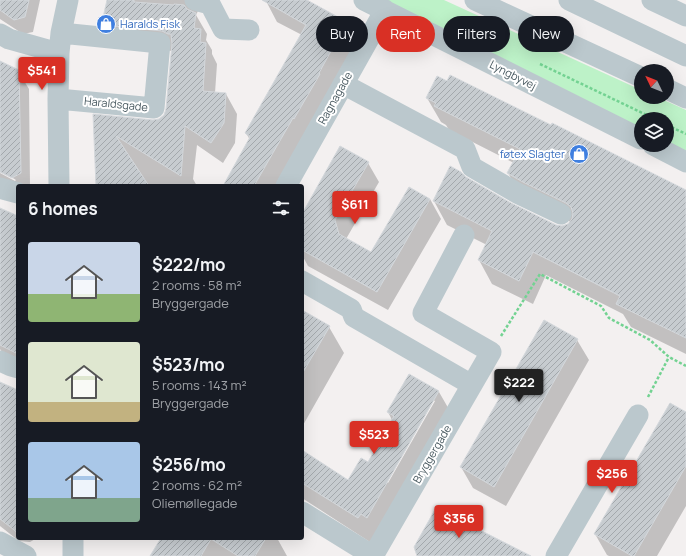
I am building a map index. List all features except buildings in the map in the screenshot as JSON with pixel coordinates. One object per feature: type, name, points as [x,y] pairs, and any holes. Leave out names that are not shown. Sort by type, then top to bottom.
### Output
[{"type":"street","points":[[59,184],[58,98],[60,43],[68,0]]},
{"type":"street","points":[[195,0],[210,4],[223,29],[249,30]]},
{"type":"street","name":"Lyngbyvej","points":[[364,0],[634,135]]},
{"type":"street","points":[[476,0],[634,74]]},
{"type":"street","points":[[569,0],[686,56]]},
{"type":"street","points":[[652,0],[686,16]]},
{"type":"street","name":"Ragnagade","points":[[287,184],[385,10]]},
{"type":"street","points":[[0,34],[9,39],[60,43]]},
{"type":"street","name":"Haraldsgade","points":[[58,98],[154,108],[160,43],[60,43]]},
{"type":"street","points":[[344,84],[465,149],[472,167],[517,193],[561,214]]},
{"type":"street","points":[[674,92],[686,98]]},
{"type":"street","points":[[667,152],[686,162]]},
{"type":"street","points":[[0,188],[3,190],[16,192]]},
{"type":"street","points":[[464,235],[423,313],[491,352]]},
{"type":"street","points":[[304,282],[351,309],[354,317],[472,385]]},
{"type":"street","name":"Bryggergade","points":[[373,556],[491,352]]},
{"type":"street","points":[[0,361],[16,367]]},
{"type":"street","points":[[556,556],[638,415]]},
{"type":"street","points":[[304,513],[373,556]]},
{"type":"street","points":[[73,540],[73,556]]},
{"type":"street","points":[[0,542],[26,556]]},
{"type":"path","points":[[674,128],[686,134]]},
{"type":"path","points":[[491,352],[540,274],[601,306],[609,318],[650,340],[669,357],[686,366]]},
{"type":"path","points":[[638,415],[669,357]]},
{"type":"green space","points":[[380,0],[444,0],[479,16],[443,16],[443,31],[435,27],[435,16],[412,16]]},
{"type":"green space","points":[[510,30],[518,34],[518,52],[558,52],[634,87],[634,104],[673,104],[686,110],[686,153],[674,147],[674,112],[634,112],[634,127],[484,52],[510,52]]},
{"type":"place","name":"Haralds Fisk","points":[[106,24]]},
{"type":"place","name":"føtex Slagter","points":[[579,154]]}]
